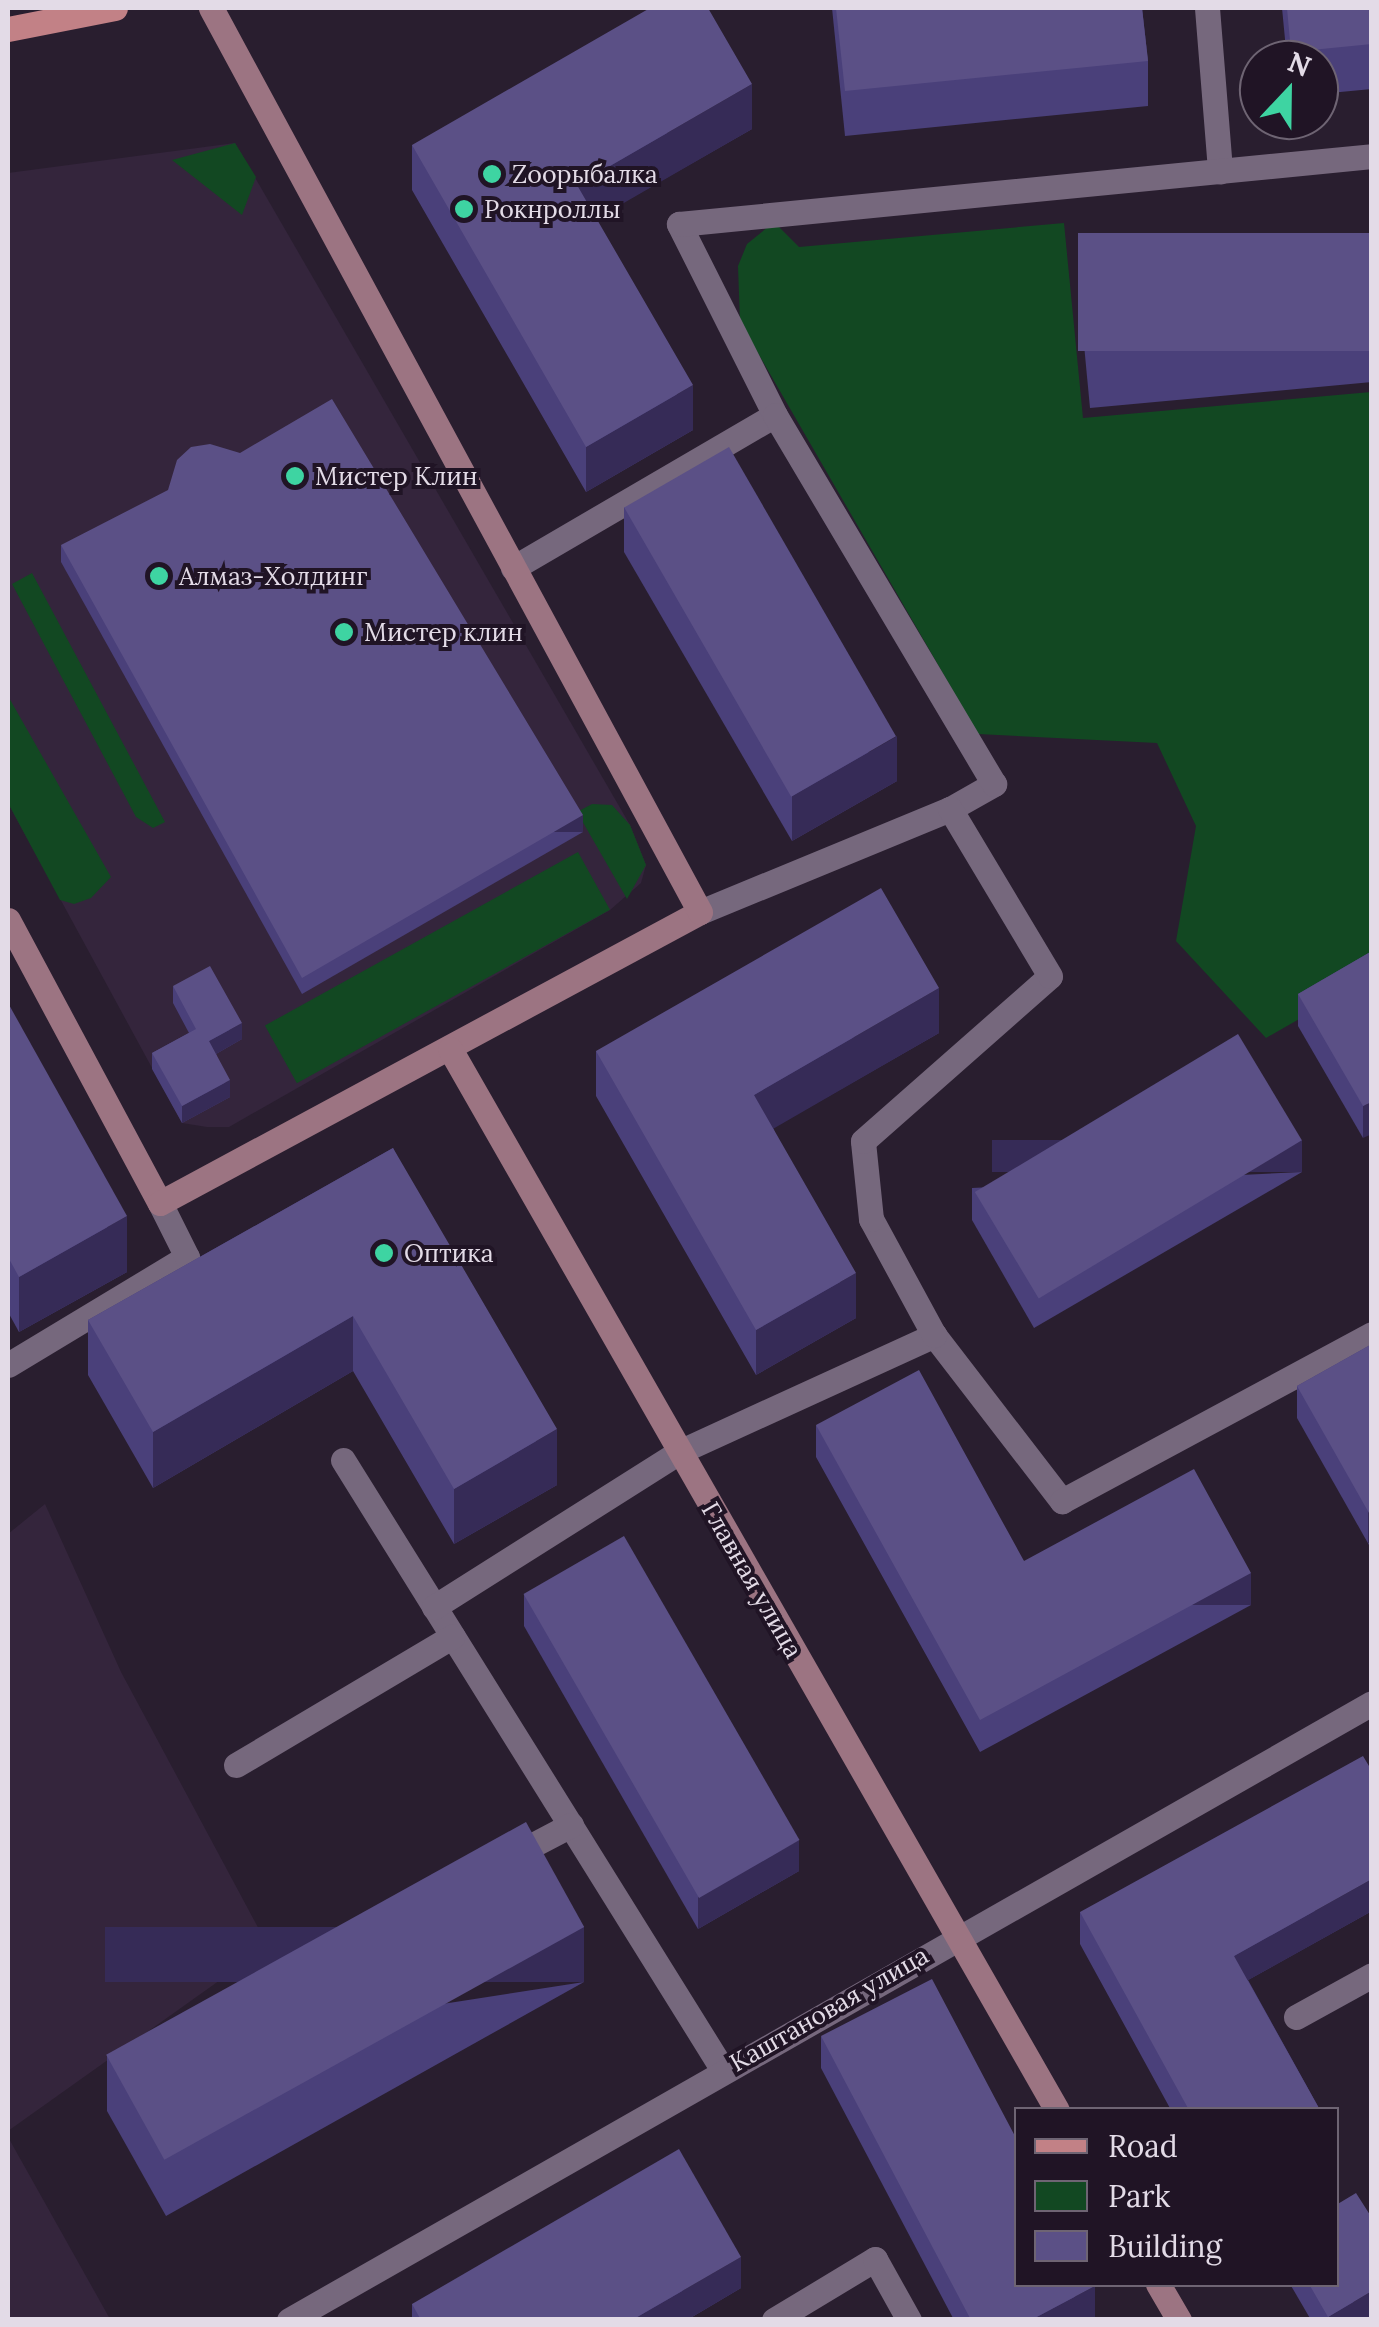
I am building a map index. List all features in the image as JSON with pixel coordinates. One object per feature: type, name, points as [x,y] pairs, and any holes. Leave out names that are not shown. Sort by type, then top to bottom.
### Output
[{"type":"main road","points":[[8,30],[115,8]]},
{"type":"street","points":[[211,8],[700,912]]},
{"type":"street","points":[[1207,8],[1220,171]]},
{"type":"street","points":[[160,1202],[700,912],[950,810],[994,784],[775,416],[679,224],[1372,156]]},
{"type":"street","points":[[514,568],[775,416]]},
{"type":"street","points":[[950,810],[1050,976],[862,1141],[871,1219],[934,1335],[1062,1501],[1372,1334]]},
{"type":"street","points":[[8,920],[188,1258],[8,1365]]},
{"type":"street","name":"Главная улица","points":[[450,1049],[1054,2107]]},
{"type":"street","points":[[434,1607],[679,1452],[934,1335]]},
{"type":"street","points":[[343,1460],[723,2070]]},
{"type":"street","points":[[236,1765],[453,1636]]},
{"type":"street","name":"Каштановая улица","points":[[289,2320],[956,1936],[1372,1703]]},
{"type":"street","points":[[487,1870],[570,1825]]},
{"type":"street","points":[[1296,2017],[1372,1976]]},
{"type":"street","points":[[774,2320],[875,2258],[909,2320]]},
{"type":"street","points":[[1160,2287],[1179,2320]]},
{"type":"shaded area","points":[[235,143],[630,825],[646,865],[641,883],[610,910],[229,1127],[207,1127],[182,1123],[8,803],[8,173]]},
{"type":"shaded area","points":[[45,1504],[121,1672],[268,1946],[8,2131],[8,1534]]},
{"type":"shaded area","points":[[8,2137],[110,2319],[8,2319]]},
{"type":"green space","points":[[235,143],[256,177],[242,215],[172,160]]},
{"type":"green space","points":[[774,222],[799,247],[1064,223],[1083,418],[1371,392],[1371,978],[1266,1038],[1176,941],[1196,826],[1157,743],[978,734],[740,322],[738,266],[747,244]]},
{"type":"green space","points":[[32,573],[165,822],[153,828],[136,817],[12,584]]},
{"type":"green space","points":[[8,696],[111,877],[91,898],[74,904],[60,900],[8,803]]},
{"type":"green space","points":[[592,804],[612,805],[630,825],[646,865],[627,899],[577,812]]},
{"type":"green space","points":[[578,852],[610,910],[297,1083],[265,1026]]},
{"type":"building","points":[[650,8],[708,8],[752,84],[577,185],[693,385],[586,447],[412,145]]},
{"type":"building","points":[[836,8],[1142,8],[1148,61],[845,91]]},
{"type":"building","points":[[1287,8],[1372,8],[1372,44],[1339,47],[1339,40],[1290,40]]},
{"type":"building","points":[[1078,233],[1372,233],[1372,351],[1078,351]]},
{"type":"building","points":[[332,399],[583,815],[302,978],[61,545],[168,490],[177,460],[191,447],[210,444],[240,453]]},
{"type":"building","points":[[729,447],[896,736],[791,797],[624,507]]},
{"type":"building","points":[[881,888],[939,988],[754,1095],[856,1273],[756,1330],[596,1051]]},
{"type":"building","points":[[1372,951],[1372,1102],[1363,1106],[1298,994]]},
{"type":"building","points":[[210,966],[242,1023],[209,1041],[230,1080],[182,1106],[152,1053],[196,1029],[173,986]]},
{"type":"building","points":[[8,1003],[127,1216],[19,1277],[8,1257]]},
{"type":"building","points":[[1238,1034],[1302,1140],[1039,1298],[975,1192]]},
{"type":"building","points":[[393,1148],[557,1429],[454,1489],[353,1316],[153,1432],[88,1320]]},
{"type":"building","points":[[1372,1344],[1372,1511],[1369,1513],[1297,1386]]},
{"type":"building","points":[[919,1370],[1024,1561],[1194,1469],[1251,1573],[980,1720],[816,1425]]},
{"type":"building","points":[[624,1536],[800,1840],[699,1898],[524,1594]]},
{"type":"building","points":[[1363,1756],[1372,1771],[1372,1879],[1234,1956],[1318,2107],[1187,2107],[1080,1912]]},
{"type":"building","points":[[526,1822],[584,1927],[164,2160],[106,2055]]},
{"type":"building","points":[[932,1979],[1014,2134],[1014,2287],[1093,2287],[1031,2320],[971,2320],[821,2036]]},
{"type":"building","points":[[679,2149],[741,2257],[632,2320],[421,2320],[412,2304]]},
{"type":"building","points":[[1356,2193],[1372,2218],[1372,2291],[1328,2317],[1311,2287],[1339,2287],[1339,2203]]},
{"type":"place","name":"Zooрыбалка","points":[[492,174]]},
{"type":"place","name":"Рокнроллы","points":[[464,209]]},
{"type":"place","name":"Мистер Клин","points":[[295,476]]},
{"type":"place","name":"Алмаз-Холдинг","points":[[159,576]]},
{"type":"place","name":"Мистер клин","points":[[344,632]]},
{"type":"place","name":"Оптика","points":[[384,1253]]}]
